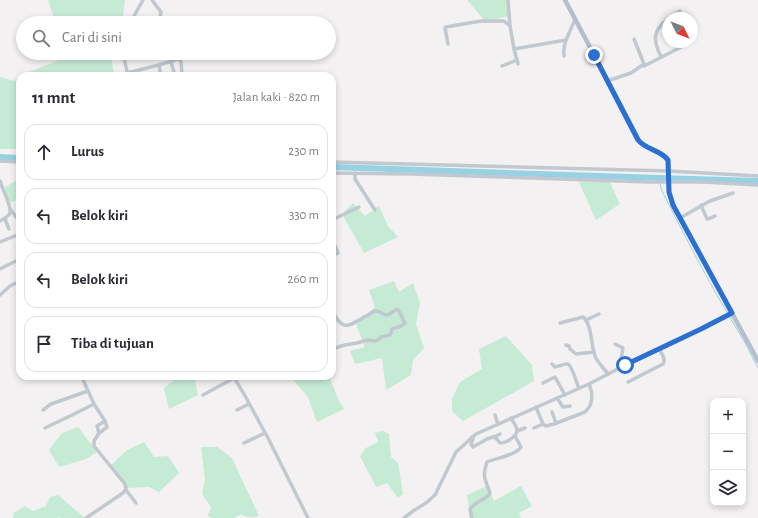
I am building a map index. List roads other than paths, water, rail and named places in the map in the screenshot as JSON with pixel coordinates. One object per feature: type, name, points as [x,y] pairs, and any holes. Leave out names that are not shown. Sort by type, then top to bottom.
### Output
[{"type":"main road","points":[[565,0],[638,140],[644,146],[667,158],[669,162],[668,181],[671,201],[730,314],[758,359]]},
{"type":"street","points":[[134,16],[143,0]]},
{"type":"street","points":[[152,0],[161,12],[160,16]]},
{"type":"street","points":[[502,66],[518,62],[510,26],[508,0]]},
{"type":"street","points":[[564,56],[563,50],[575,19]]},
{"type":"street","points":[[448,44],[446,27],[481,21],[504,21],[510,26]]},
{"type":"street","points":[[661,57],[656,47],[655,40],[656,33],[662,23]]},
{"type":"street","points":[[634,39],[644,66]]},
{"type":"street","points":[[514,49],[566,40]]},
{"type":"street","points":[[607,81],[631,73],[679,48]]},
{"type":"street","points":[[124,60],[127,72]]},
{"type":"street","points":[[134,72],[175,60]]},
{"type":"street","points":[[180,60],[182,72]]},
{"type":"street","points":[[170,62],[174,72]]},
{"type":"street","points":[[159,65],[160,72]]},
{"type":"street","points":[[0,161],[16,162]]},
{"type":"street","points":[[336,162],[758,176]]},
{"type":"street","points":[[336,173],[648,182],[668,181],[758,185]]},
{"type":"street","points":[[355,173],[355,179],[375,210]]},
{"type":"street","points":[[0,181],[10,209],[16,217]]},
{"type":"street","points":[[680,218],[710,201],[733,193]]},
{"type":"street","points":[[701,206],[707,219],[715,216]]},
{"type":"street","points":[[336,218],[359,207]]},
{"type":"street","points":[[0,221],[5,219],[10,214],[10,209]]},
{"type":"street","points":[[5,219],[9,229]]},
{"type":"street","points":[[0,242],[16,236]]},
{"type":"street","points":[[0,269],[16,261]]},
{"type":"street","points":[[0,295],[16,283]]},
{"type":"street","points":[[336,318],[338,322],[346,326],[375,311],[389,314],[398,309],[405,323],[392,329],[392,333],[390,335],[378,340],[367,340],[336,348]]},
{"type":"street","points":[[586,320],[599,314]]},
{"type":"street","points":[[404,518],[435,495],[456,452],[481,431],[589,384],[730,314]]},
{"type":"street","points":[[560,323],[583,317],[586,320],[596,359],[608,374]]},
{"type":"street","points":[[615,344],[623,348],[620,359],[625,365]]},
{"type":"street","points":[[566,345],[569,346],[576,354],[594,352]]},
{"type":"street","points":[[628,382],[663,364],[664,359],[659,349]]},
{"type":"street","points":[[552,364],[557,367],[568,364],[571,367],[580,388]]},
{"type":"street","points":[[543,383],[555,377],[565,395]]},
{"type":"street","points":[[84,380],[88,392],[105,420],[107,427],[98,434],[94,441],[94,446],[125,484],[126,490],[136,503]]},
{"type":"street","points":[[203,395],[229,380]]},
{"type":"street","points":[[236,380],[250,404],[308,518]]},
{"type":"street","points":[[534,428],[544,424],[546,426],[556,423],[585,412],[592,398],[592,390],[589,384]]},
{"type":"street","points":[[43,410],[51,404],[88,392]]},
{"type":"street","points":[[557,398],[563,407],[570,406]]},
{"type":"street","points":[[44,428],[72,416],[94,404]]},
{"type":"street","points":[[237,410],[250,404]]},
{"type":"street","points":[[536,407],[544,424]]},
{"type":"street","points":[[552,412],[556,423]]},
{"type":"street","points":[[495,416],[498,424]]},
{"type":"street","points":[[472,518],[470,510],[472,506],[488,497],[490,494],[484,478],[487,462],[513,453],[521,447],[516,434],[517,429],[511,418]]},
{"type":"street","points":[[98,434],[99,431],[97,426],[105,420]]},
{"type":"street","points":[[494,437],[502,443],[508,441],[525,428]]},
{"type":"street","points":[[244,443],[265,433]]},
{"type":"street","points":[[472,437],[473,439],[471,444],[474,447],[487,439],[500,434]]},
{"type":"street","points":[[86,518],[126,490]]},
{"type":"waterway","points":[[0,157],[16,158]]},
{"type":"waterway","points":[[336,167],[758,181]]},
{"type":"waterway","points":[[660,184],[662,191],[694,253],[728,314]]},
{"type":"waterway","points":[[729,316],[758,368]]}]
